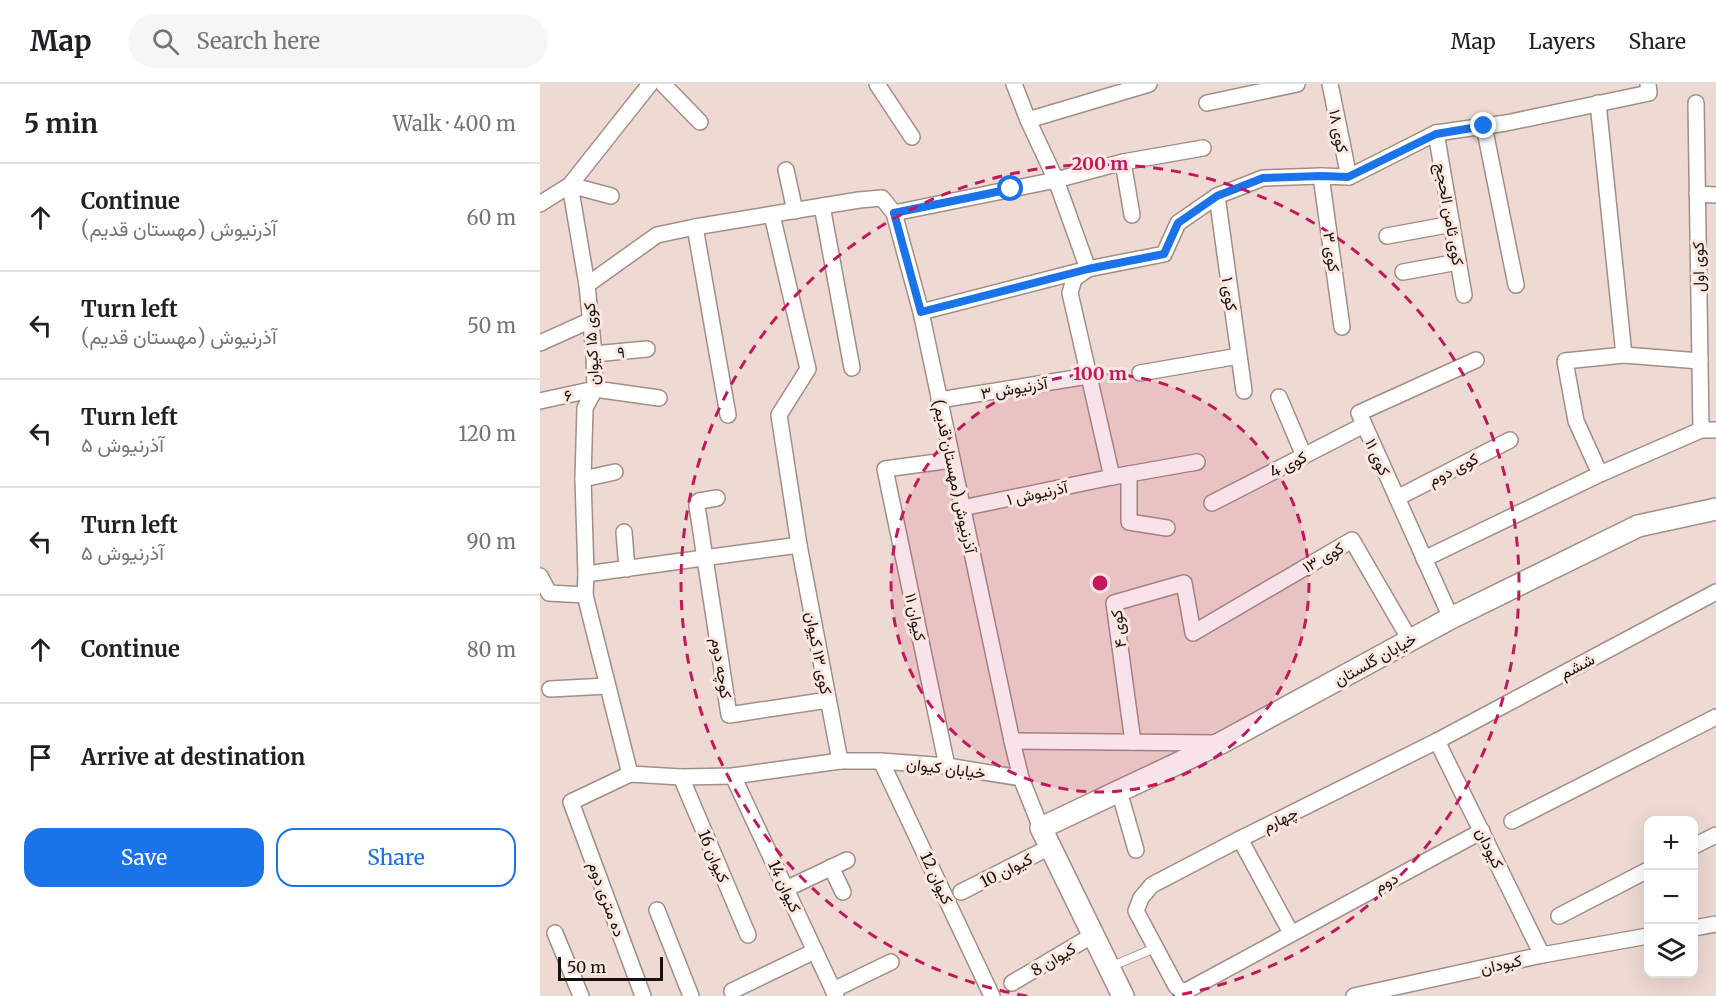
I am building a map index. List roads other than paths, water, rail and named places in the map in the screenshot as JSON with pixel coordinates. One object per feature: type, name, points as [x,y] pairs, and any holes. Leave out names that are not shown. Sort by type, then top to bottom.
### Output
[{"type":"street","points":[[540,204],[570,185],[650,84]]},
{"type":"street","points":[[663,84],[700,122]]},
{"type":"street","points":[[877,84],[912,137]]},
{"type":"street","points":[[1014,84],[1056,180],[1088,269]]},
{"type":"street","points":[[1028,120],[1149,84]]},
{"type":"street","points":[[1207,103],[1297,84]]},
{"type":"street","name":"کوی ۱۸","points":[[1330,84],[1348,177]]},
{"type":"street","points":[[921,312],[1088,269],[1164,254],[1178,223],[1217,196],[1263,178],[1348,177],[1436,134],[1649,93],[1648,84]]},
{"type":"street","points":[[1598,103],[1624,355]]},
{"type":"street","name":"کوی اول","points":[[1696,103],[1700,361],[1708,430]]},
{"type":"street","points":[[1484,126],[1516,285]]},
{"type":"street","name":"کوی ثامن الحجج","points":[[1436,134],[1464,295]]},
{"type":"street","points":[[587,285],[657,235],[859,200],[882,198],[894,213],[1056,180],[1123,162],[1203,148]]},
{"type":"street","points":[[1123,162],[1132,215]]},
{"type":"street","points":[[786,170],[795,211]]},
{"type":"street","name":"کوی ۳","points":[[1321,176],[1342,327]]},
{"type":"street","points":[[570,185],[611,196]]},
{"type":"street","name":"کوی ۱۵ کیوان","points":[[570,185],[587,285],[594,354],[595,389],[585,408],[585,595],[630,774]]},
{"type":"street","points":[[1697,194],[1716,195]]},
{"type":"street","name":"کوی ۱","points":[[1217,196],[1244,391]]},
{"type":"street","points":[[822,206],[852,369]]},
{"type":"street","name":"آذرنیوش (مهستان قدیم)","points":[[894,213],[921,312],[1021,778]]},
{"type":"street","name":"کوی ۱۳ کیوان","points":[[772,215],[808,369],[779,415],[799,545],[840,761]]},
{"type":"street","points":[[1387,236],[1452,224]]},
{"type":"street","points":[[695,227],[728,416]]},
{"type":"street","points":[[1403,272],[1458,262]]},
{"type":"street","points":[[1088,269],[1074,279],[1070,293],[1112,477]]},
{"type":"street","points":[[540,343],[591,320]]},
{"type":"street","name":"۹","points":[[594,354],[647,349]]},
{"type":"street","points":[[1600,474],[1576,421],[1565,361],[1624,355],[1700,361]]},
{"type":"street","points":[[1140,373],[1239,356]]},
{"type":"street","name":"کوی ۱۱","points":[[1451,618],[1359,413],[1476,360]]},
{"type":"street","name":"آذرنیوش ۳","points":[[939,400],[1088,376]]},
{"type":"street","points":[[595,389],[659,398]]},
{"type":"street","name":"۶","points":[[540,401],[595,389]]},
{"type":"street","points":[[1279,397],[1304,456]]},
{"type":"street","name":"کوی 4","points":[[1212,503],[1364,425]]},
{"type":"street","points":[[1424,559],[1600,474],[1708,430]]},
{"type":"street","name":"کوی دوم","points":[[1397,498],[1510,440]]},
{"type":"street","name":"کیوان ۱۱","points":[[947,765],[885,469],[952,460]]},
{"type":"street","name":"آذرنیوش ۱","points":[[962,508],[1197,462]]},
{"type":"street","points":[[584,479],[615,472]]},
{"type":"street","points":[[1129,474],[1129,522],[1167,528]]},
{"type":"street","points":[[704,558],[697,503],[717,498]]},
{"type":"street","name":"خیابان گلستان","points":[[1041,828],[1221,743],[1451,618],[1638,526],[1716,509]]},
{"type":"street","points":[[624,532],[627,569]]},
{"type":"street","name":"کوی ۱۳","points":[[1193,633],[1352,540],[1410,640]]},
{"type":"street","points":[[586,574],[799,545]]},
{"type":"street","name":"کوچه دوم","points":[[704,558],[729,715],[828,700]]},
{"type":"street","points":[[540,576],[549,593],[585,595]]},
{"type":"street","name":"کوی ۴","points":[[1133,742],[1114,603],[1184,583],[1193,633]]},
{"type":"street","name":"ششم","points":[[1437,741],[1716,591]]},
{"type":"street","points":[[550,688],[607,686]]},
{"type":"street","points":[[1512,821],[1716,717]]},
{"type":"street","points":[[1012,741],[1221,743]]},
{"type":"street","name":"کیودان","points":[[1437,741],[1542,955]]},
{"type":"street","name":"چهارم","points":[[1136,912],[1141,898],[1152,885],[1437,741]]},
{"type":"street","name":"خیابان کیوان","points":[[630,774],[681,777],[733,776],[840,761],[881,761],[947,765],[1021,778]]},
{"type":"street","name":"کیوان 12","points":[[881,761],[992,996]]},
{"type":"street","name":"ده متری دوم","points":[[630,774],[571,802],[643,996]]},
{"type":"street","name":"کیوان 14","points":[[733,776],[835,993]]},
{"type":"street","name":"کیوان 16","points":[[681,777],[748,935]]},
{"type":"street","points":[[1021,778],[1041,828],[1123,996]]},
{"type":"street","points":[[1119,791],[1136,850]]},
{"type":"street","name":"دوم","points":[[1136,912],[1176,986],[1186,991],[1482,831]]},
{"type":"street","points":[[1698,844],[1716,835]]},
{"type":"street","points":[[1240,839],[1291,933]]},
{"type":"street","name":"کیوان 10","points":[[961,892],[1050,847]]},
{"type":"street","points":[[786,889],[847,860]]},
{"type":"street","points":[[831,867],[843,892]]},
{"type":"street","points":[[1559,916],[1644,872]]},
{"type":"street","points":[[657,910],[692,996]]},
{"type":"street","points":[[1698,927],[1716,924]]},
{"type":"street","points":[[555,933],[581,996]]},
{"type":"street","name":"کیوان 8","points":[[1012,983],[1093,935]]},
{"type":"street","name":"کبودان","points":[[1354,996],[1542,955],[1644,937]]},
{"type":"street","points":[[732,992],[816,951]]},
{"type":"street","points":[[835,993],[891,962]]},
{"type":"lane","points":[[1109,968],[1155,948]]}]
